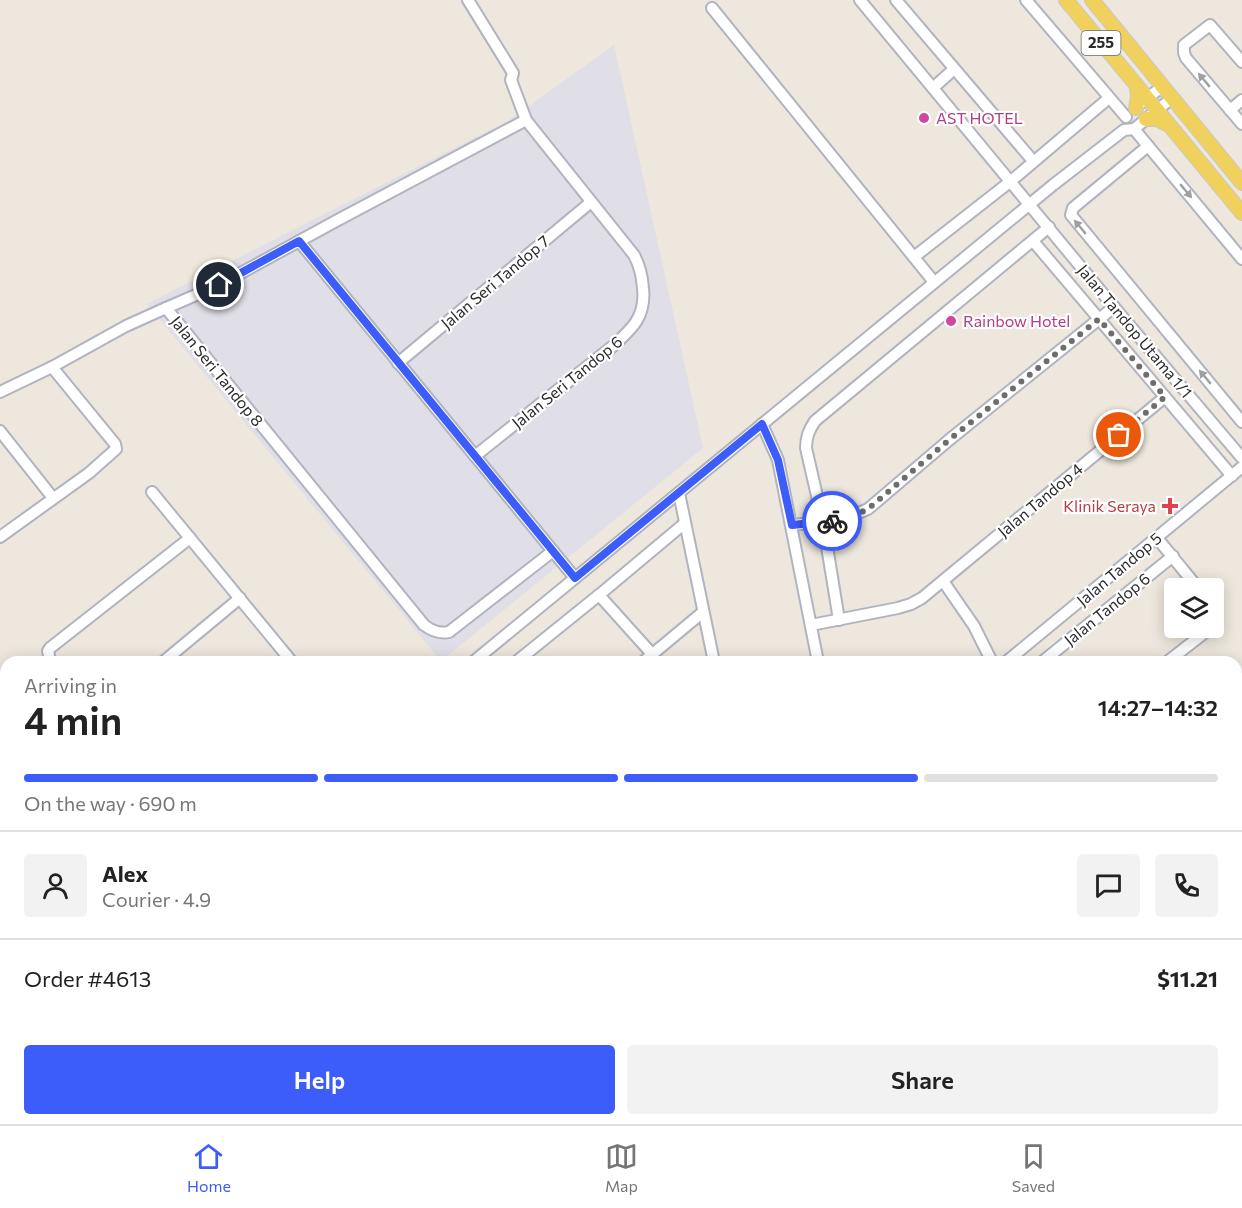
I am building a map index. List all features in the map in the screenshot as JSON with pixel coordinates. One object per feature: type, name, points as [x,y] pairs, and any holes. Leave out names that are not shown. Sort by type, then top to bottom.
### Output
[{"type":"main road","name":"255","points":[[1066,0],[1137,86],[1136,108],[1158,110],[1242,213]]},
{"type":"main road","name":"255","points":[[1092,0],[1242,183]]},
{"type":"main road","points":[[1146,120],[1162,121],[1171,127]]},
{"type":"street","name":"Jalan Seri Tandop 6","points":[[468,0],[513,73],[511,80],[526,120],[634,255],[640,267],[644,301],[642,309],[628,332],[475,456]]},
{"type":"street","name":"Jalan Tandop Utama 1/1","points":[[860,0],[1242,458]]},
{"type":"street","points":[[896,0],[1033,161]]},
{"type":"street","points":[[1026,0],[1109,98],[1136,108]]},
{"type":"street","points":[[712,8],[934,282]]},
{"type":"street","points":[[1242,62],[1210,25],[1184,45],[1186,58],[1242,124]]},
{"type":"street","points":[[933,88],[954,69]]},
{"type":"street","points":[[1129,129],[1136,108],[1163,86]]},
{"type":"street","points":[[914,257],[1011,181],[1109,98]]},
{"type":"street","points":[[479,656],[1030,204],[1129,129],[1146,120],[1172,98]]},
{"type":"street","points":[[1230,110],[1242,100]]},
{"type":"street","name":"Jalan Seri Tandop 8","points":[[526,120],[219,285],[166,309],[424,625],[432,631],[449,632],[553,551]]},
{"type":"street","points":[[1129,129],[1148,146],[1242,259]]},
{"type":"street","points":[[1148,146],[1073,208],[1071,215],[1242,422]]},
{"type":"street","name":"Jalan Seri Tandop 7","points":[[398,363],[591,202]]},
{"type":"street","points":[[839,620],[823,522],[806,448],[806,438],[815,421],[1049,227]]},
{"type":"street","points":[[299,241],[575,578]]},
{"type":"street","points":[[1033,241],[1232,476]]},
{"type":"street","points":[[792,525],[840,520],[868,509],[949,440],[1114,307]]},
{"type":"street","points":[[0,392],[52,367],[120,329],[166,309]]},
{"type":"street","points":[[0,537],[89,473],[116,449],[115,444],[52,367]]},
{"type":"street","name":"Jalan Tandop 4","points":[[811,625],[898,608],[922,598],[1165,397]]},
{"type":"street","points":[[762,424],[778,460],[817,656]]},
{"type":"street","points":[[0,431],[53,498]]},
{"type":"street","name":"Jalan Tandop 5","points":[[1013,656],[1242,467]]},
{"type":"street","points":[[153,492],[287,656]]},
{"type":"street","points":[[679,493],[713,656]]},
{"type":"street","points":[[523,656],[685,524]]},
{"type":"street","points":[[49,655],[50,648],[190,538]]},
{"type":"street","points":[[1157,538],[1190,578]]},
{"type":"street","name":"Jalan Tandop 6","points":[[1049,656],[1173,556]]},
{"type":"street","points":[[943,581],[974,626],[989,656]]},
{"type":"street","points":[[599,595],[652,654]]},
{"type":"street","points":[[170,656],[240,598]]},
{"type":"street","points":[[650,656],[703,612]]},
{"type":"street","points":[[1175,656],[1198,638]]},
{"type":"street","points":[[1018,652],[1021,656]]},
{"type":"shaded area","points":[[614,45],[703,448],[447,656],[437,656],[147,304],[508,121]]},
{"type":"way so far","points":[[832,521],[854,516],[868,509],[949,440],[1099,319],[1165,397],[1119,435]]},
{"type":"place","name":"AST HOTEL","points":[[924,118]]},
{"type":"place","name":"Rainbow Hotel","points":[[951,321]]},
{"type":"place","name":"Klinik Seraya","points":[[1170,506]]},
{"type":"route","points":[[219,285],[299,241],[575,578],[762,424],[776,453],[792,525],[832,521]]}]
